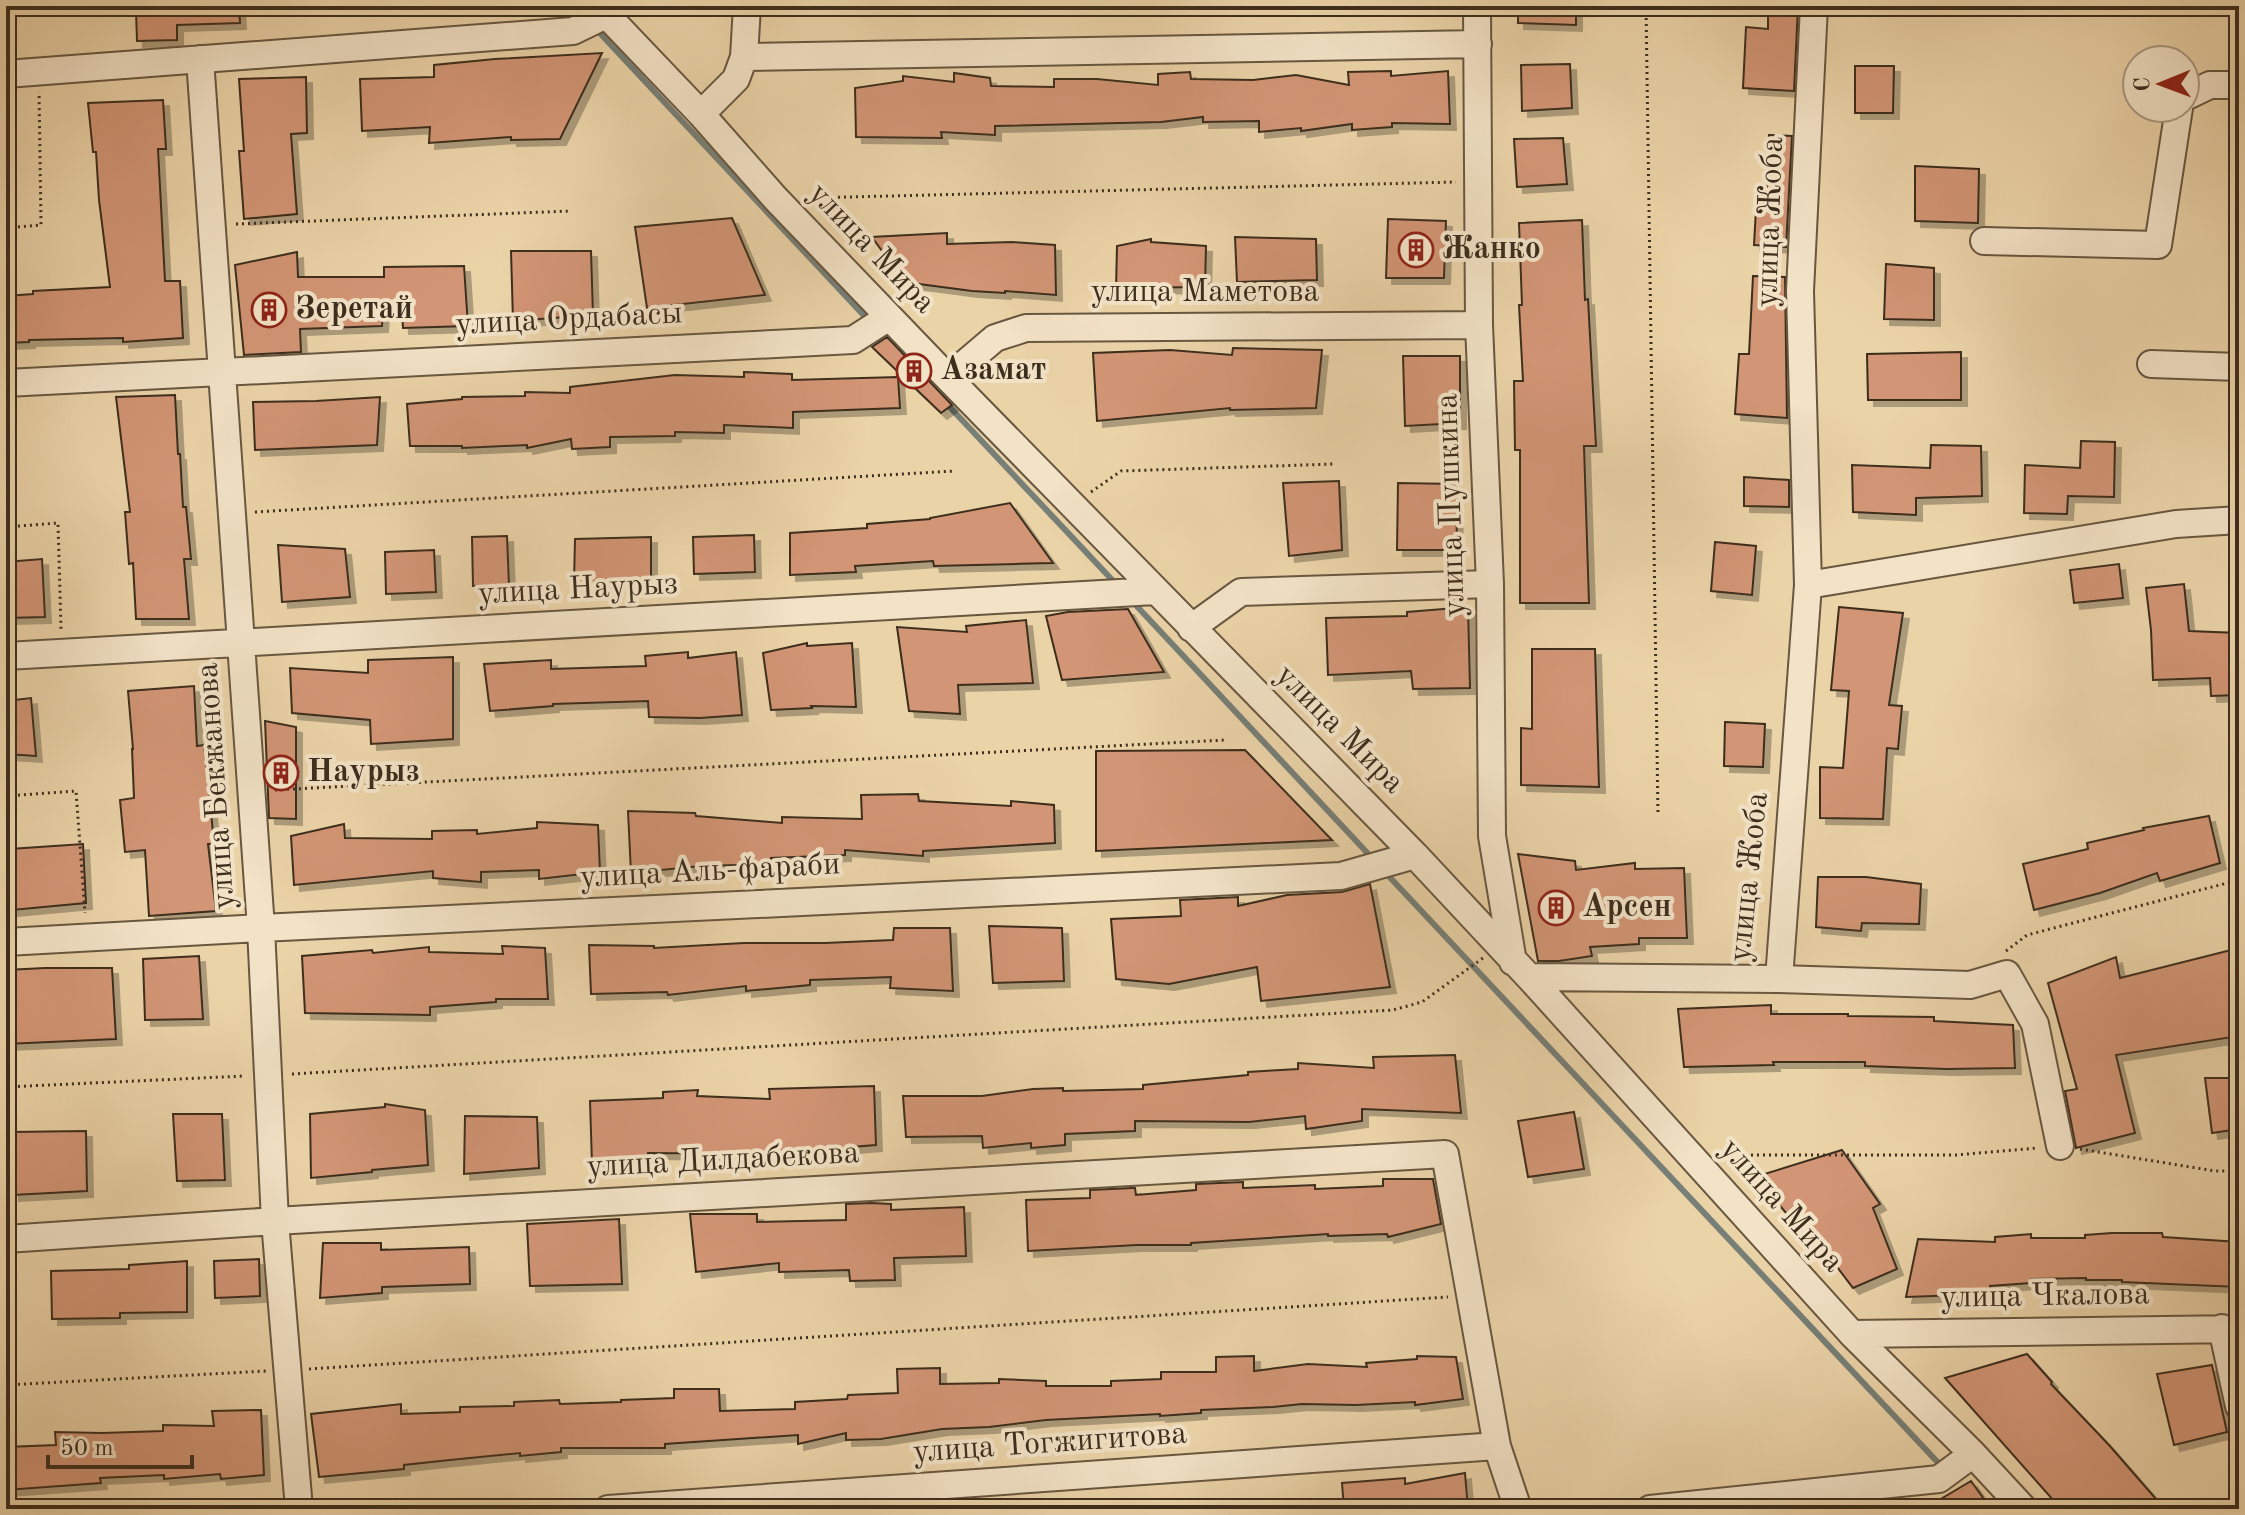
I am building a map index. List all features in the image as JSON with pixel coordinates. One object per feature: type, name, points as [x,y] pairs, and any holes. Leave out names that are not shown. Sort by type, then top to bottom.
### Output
[{"type":"street","points":[[701,114],[736,79],[744,57],[747,6]]},
{"type":"street","name":"улица Пушкина","points":[[1477,6],[1479,325],[1490,584],[1492,836],[1514,962]]},
{"type":"street","name":"улица Жоба","points":[[1514,962],[1779,979],[1808,585],[1800,291],[1814,6]]},
{"type":"street","points":[[6,74],[573,31],[602,10]]},
{"type":"street","name":"улица Мира","points":[[602,10],[889,317],[1415,855],[1852,1334],[2024,1509]]},
{"type":"street","points":[[744,57],[1478,44]]},
{"type":"street","name":"улица Бекжанова","points":[[200,59],[261,928],[275,1221],[299,1509]]},
{"type":"street","points":[[2201,89],[2210,85],[2239,85]]},
{"type":"street","points":[[1984,241],[2158,245],[2177,124]]},
{"type":"street","name":"улица Ордабасы","points":[[6,383],[853,340],[889,317]]},
{"type":"street","name":"улица Маметова","points":[[948,378],[995,338],[1026,328],[1479,325]]},
{"type":"street","points":[[2151,364],[2239,367]]},
{"type":"street","points":[[1808,585],[2176,524],[2239,520]]},
{"type":"street","points":[[1191,628],[1241,592],[1490,584]]},
{"type":"street","name":"улица Наурыз","points":[[6,656],[1155,591]]},
{"type":"street","name":"улица Аль-фараби","points":[[6,942],[1341,876],[1415,855]]},
{"type":"street","points":[[1779,979],[1970,985],[2007,974],[2035,1024],[2060,1146]]},
{"type":"street","name":"улица Дилдабекова","points":[[6,1239],[1445,1154],[1470,1296]]},
{"type":"street","points":[[1470,1296],[1497,1446],[1518,1509]]},
{"type":"street","points":[[2231,1328],[2239,1406]]},
{"type":"street","name":"улица Чкалова","points":[[1852,1334],[2231,1328]]},
{"type":"street","name":"улица Тогжигитова","points":[[608,1509],[1497,1446]]},
{"type":"street","points":[[1650,1509],[1939,1479],[1973,1454]]},
{"type":"path","points":[[1646,6],[1658,816]]},
{"type":"path","points":[[6,228],[41,225],[38,71]]},
{"type":"path","points":[[776,199],[1479,182]]},
{"type":"path","points":[[212,225],[571,211]]},
{"type":"path","points":[[1072,506],[1121,471],[1334,464]]},
{"type":"path","points":[[232,514],[954,471]]},
{"type":"path","points":[[6,527],[58,523],[62,653]]},
{"type":"path","points":[[251,791],[1225,740]]},
{"type":"path","points":[[6,796],[76,791],[87,938]]},
{"type":"path","points":[[2007,974],[2005,951],[2027,935],[2239,880]]},
{"type":"path","points":[[6,1087],[268,1075],[1393,1010],[1422,1002],[1514,962]]},
{"type":"path","points":[[1689,1155],[1956,1155],[2060,1146],[2215,1171],[2239,1171]]},
{"type":"path","points":[[6,1385],[1470,1296]]},
{"type":"building","points":[[189,6],[239,6],[240,23],[177,25],[177,40],[137,41],[136,11],[189,9]]},
{"type":"building","points":[[1518,6],[1576,6],[1576,25],[1518,23]]},
{"type":"building","points":[[1768,6],[1798,6],[1794,91],[1743,88],[1746,27],[1768,29]]},
{"type":"building","points":[[602,53],[560,139],[511,140],[511,137],[429,143],[430,127],[362,131],[360,79],[434,77],[434,65]]},
{"type":"building","points":[[1570,64],[1572,108],[1522,111],[1521,65]]},
{"type":"building","points":[[1855,66],[1894,66],[1893,113],[1855,113]]},
{"type":"building","points":[[1391,71],[1391,76],[1448,71],[1450,124],[1392,123],[1392,127],[1352,130],[1352,124],[1301,131],[1301,128],[1259,132],[1259,121],[1203,122],[1203,117],[1161,122],[995,126],[995,135],[941,132],[942,138],[856,137],[855,88],[903,81],[903,76],[954,82],[954,73],[990,78],[991,86],[1054,87],[1054,79],[1097,79],[1158,85],[1158,74],[1190,72],[1191,79],[1253,80],[1296,75],[1349,85],[1348,72]]},
{"type":"building","points":[[306,77],[307,133],[291,134],[297,214],[244,219],[239,151],[244,151],[239,79]]},
{"type":"building","points":[[163,100],[166,149],[158,149],[165,281],[180,281],[183,338],[6,343],[6,296],[33,294],[33,291],[110,287],[88,103]]},
{"type":"building","points":[[1769,135],[1792,136],[1786,247],[1754,245],[1756,209],[1766,209]]},
{"type":"building","points":[[1563,138],[1567,184],[1517,187],[1514,139]]},
{"type":"building","points":[[1915,166],[1979,169],[1978,223],[1915,221]]},
{"type":"building","points":[[732,218],[765,295],[647,308],[635,227]]},
{"type":"building","name":"Жанко","points":[[1388,219],[1446,221],[1444,278],[1386,278]]},
{"type":"building","points":[[1582,220],[1596,446],[1584,446],[1589,603],[1520,603],[1520,450],[1515,450],[1514,381],[1523,381],[1519,223]]},
{"type":"building","points":[[947,233],[947,244],[1012,242],[1055,245],[1056,295],[972,291],[904,282],[872,237]]},
{"type":"building","points":[[1235,237],[1316,239],[1317,280],[1237,282]]},
{"type":"building","points":[[1151,239],[1151,242],[1206,246],[1205,287],[1116,288],[1117,246]]},
{"type":"building","points":[[511,251],[591,251],[593,315],[513,321]]},
{"type":"building","points":[[297,252],[298,277],[384,277],[384,267],[464,266],[468,326],[403,328],[402,312],[383,312],[382,326],[300,329],[301,352],[244,355],[235,265]]},
{"type":"building","points":[[1886,264],[1934,268],[1934,320],[1884,319]]},
{"type":"building","points":[[1753,276],[1785,277],[1787,418],[1735,414],[1739,354],[1749,354]]},
{"type":"building","points":[[887,337],[952,405],[941,413],[872,347]]},
{"type":"building","points":[[1233,348],[1322,350],[1316,408],[1230,408],[1097,421],[1093,353],[1170,350],[1232,355]]},
{"type":"building","points":[[1961,352],[1961,400],[1868,400],[1867,354]]},
{"type":"building","points":[[1403,356],[1460,356],[1460,423],[1405,426]]},
{"type":"building","points":[[744,372],[792,374],[792,380],[898,377],[900,408],[793,412],[793,428],[724,425],[724,433],[675,432],[675,436],[610,437],[610,447],[572,449],[571,439],[527,448],[527,445],[462,448],[410,446],[407,404],[462,397],[525,396],[525,392],[570,393],[570,387],[675,375],[744,377]]},
{"type":"building","points":[[175,395],[183,507],[186,507],[191,559],[184,559],[189,619],[136,619],[133,563],[129,564],[125,512],[130,512],[116,397]]},
{"type":"building","points":[[380,397],[377,445],[255,450],[253,402]]},
{"type":"building","points":[[2081,441],[2115,442],[2114,497],[2068,496],[2067,514],[2024,513],[2025,465],[2080,468]]},
{"type":"building","points":[[1931,445],[1981,446],[1982,496],[1916,498],[1916,515],[1853,512],[1852,465],[1930,468]]},
{"type":"building","points":[[1744,477],[1789,480],[1789,507],[1744,506]]},
{"type":"building","points":[[1339,481],[1342,550],[1289,556],[1283,483]]},
{"type":"building","points":[[1398,483],[1456,484],[1457,550],[1397,550]]},
{"type":"building","points":[[1010,503],[1053,563],[934,566],[933,561],[855,566],[856,572],[790,575],[790,533],[867,528],[867,524],[930,519]]},
{"type":"building","points":[[754,535],[755,572],[694,574],[693,537]]},
{"type":"building","points":[[507,536],[509,585],[473,586],[472,537]]},
{"type":"building","points":[[651,537],[651,578],[574,583],[575,539]]},
{"type":"building","points":[[1715,542],[1756,546],[1752,595],[1711,591]]},
{"type":"building","points":[[278,545],[345,549],[350,597],[282,602]]},
{"type":"building","points":[[434,550],[436,592],[386,594],[385,552]]},
{"type":"building","points":[[42,559],[45,617],[6,618],[6,562]]},
{"type":"building","points":[[2119,564],[2123,598],[2074,603],[2070,570]]},
{"type":"building","points":[[2184,584],[2189,631],[2239,633],[2239,695],[2211,696],[2210,678],[2153,680],[2146,588]]},
{"type":"building","points":[[1468,607],[1470,688],[1413,689],[1411,671],[1328,675],[1326,618],[1407,616],[1407,612]]},
{"type":"building","points":[[1839,607],[1903,613],[1889,705],[1902,706],[1898,749],[1887,748],[1883,819],[1820,818],[1820,767],[1843,768],[1849,691],[1831,690]]},
{"type":"building","points":[[1128,609],[1164,672],[1062,680],[1046,616]]},
{"type":"building","points":[[1026,620],[1033,683],[958,685],[960,714],[909,711],[897,627],[967,632],[966,626]]},
{"type":"building","points":[[807,643],[807,646],[852,643],[856,707],[811,706],[771,710],[763,653]]},
{"type":"building","points":[[1532,649],[1595,649],[1599,787],[1521,785],[1521,728],[1532,729]]},
{"type":"building","points":[[688,652],[688,658],[736,652],[742,715],[649,717],[648,701],[553,704],[490,711],[484,664],[551,660],[551,669],[646,666],[645,656]]},
{"type":"building","points":[[453,657],[453,739],[371,744],[370,720],[292,713],[290,668],[368,673],[368,660]]},
{"type":"building","points":[[194,686],[197,746],[204,745],[209,790],[214,844],[208,844],[216,911],[149,916],[145,850],[125,852],[120,800],[134,798],[128,691]]},
{"type":"building","points":[[31,698],[36,756],[6,754],[6,701]]},
{"type":"building","name":"Наурыз","points":[[265,721],[296,727],[296,819],[269,818]]},
{"type":"building","points":[[1725,722],[1765,724],[1763,767],[1724,766]]},
{"type":"building","points":[[1245,750],[1332,840],[1096,851],[1096,751]]},
{"type":"building","points":[[918,794],[919,801],[1011,806],[1011,801],[1054,805],[1055,843],[923,851],[923,856],[845,850],[845,855],[771,858],[771,864],[701,866],[631,873],[628,811],[695,813],[696,816],[782,823],[782,817],[862,819],[861,795]]},
{"type":"building","points":[[2209,816],[2220,863],[2160,881],[2157,873],[2100,893],[2034,910],[2023,864],[2088,849],[2087,843],[2143,828]]},
{"type":"building","points":[[537,822],[598,825],[600,872],[539,879],[539,870],[481,872],[481,882],[433,878],[433,871],[294,885],[291,836],[344,824],[345,838],[432,839],[432,831],[477,830],[477,834],[537,828]]},
{"type":"building","points":[[83,844],[86,903],[12,910],[10,849]]},
{"type":"building","points":[[1518,854],[1575,861],[1576,870],[1635,863],[1635,869],[1684,868],[1687,938],[1639,938],[1639,944],[1590,947],[1592,956],[1538,961]]},
{"type":"building","points":[[1818,877],[1866,877],[1921,884],[1919,924],[1862,923],[1861,931],[1816,927]]},
{"type":"building","points":[[1370,884],[1390,987],[1261,1001],[1257,967],[1169,984],[1116,979],[1111,919],[1181,916],[1180,900],[1238,897],[1238,906],[1287,895],[1342,892]]},
{"type":"building","points":[[989,926],[1062,928],[1064,981],[993,983]]},
{"type":"building","points":[[894,928],[950,928],[953,991],[890,988],[891,977],[810,980],[810,985],[746,991],[746,986],[668,995],[667,992],[591,994],[589,945],[654,948],[893,940]]},
{"type":"building","points":[[502,946],[545,948],[548,999],[496,999],[496,1002],[430,1007],[430,1015],[305,1013],[302,956],[429,947],[429,952],[503,954]]},
{"type":"building","points":[[2239,948],[2239,1036],[2116,1055],[2135,1133],[2076,1148],[2065,1091],[2077,1089],[2048,983],[2116,957],[2120,978]]},
{"type":"building","points":[[199,956],[203,1019],[145,1020],[143,959]]},
{"type":"building","points":[[112,968],[116,1039],[6,1044],[6,970]]},
{"type":"building","points":[[1771,1005],[1771,1014],[1934,1017],[1934,1021],[2013,1025],[2015,1068],[1865,1066],[1865,1062],[1773,1062],[1774,1065],[1684,1067],[1678,1009]]},
{"type":"building","points":[[1455,1055],[1461,1113],[1362,1109],[1362,1121],[1306,1129],[1305,1116],[1249,1122],[1135,1121],[1135,1131],[1065,1134],[1065,1145],[1031,1148],[1031,1143],[983,1148],[982,1136],[906,1137],[903,1096],[982,1096],[1063,1088],[1063,1091],[1143,1089],[1143,1085],[1298,1069],[1298,1063],[1374,1068],[1373,1057]]},
{"type":"building","points":[[2205,1078],[2239,1078],[2239,1129],[2212,1133]]},
{"type":"building","points":[[874,1086],[876,1145],[839,1148],[840,1157],[648,1153],[648,1163],[592,1164],[590,1101],[663,1098],[663,1092],[698,1090],[697,1096],[770,1099],[769,1089]]},
{"type":"building","points":[[385,1104],[425,1110],[428,1165],[311,1178],[310,1114],[385,1107]]},
{"type":"building","points":[[1574,1112],[1584,1169],[1528,1177],[1518,1121]]},
{"type":"building","points":[[173,1114],[222,1114],[225,1180],[177,1181]]},
{"type":"building","points":[[465,1116],[537,1117],[539,1168],[464,1174]]},
{"type":"building","points":[[86,1131],[87,1191],[13,1195],[10,1132]]},
{"type":"building","points":[[1842,1150],[1880,1204],[1873,1208],[1897,1269],[1853,1288],[1812,1234],[1806,1236],[1755,1177]]},
{"type":"building","points":[[1383,1179],[1433,1179],[1441,1224],[1388,1237],[1387,1234],[1328,1234],[1191,1245],[1028,1251],[1026,1200],[1090,1198],[1090,1190],[1135,1188],[1136,1195],[1196,1190],[1196,1184],[1243,1182],[1243,1188],[1383,1186]]},
{"type":"building","points":[[846,1204],[891,1204],[891,1210],[964,1207],[966,1256],[894,1258],[895,1280],[850,1281],[849,1270],[779,1272],[779,1263],[696,1272],[690,1214],[757,1214],[757,1222],[846,1220]]},
{"type":"building","points":[[619,1219],[622,1284],[530,1286],[527,1224]]},
{"type":"building","points":[[2162,1233],[2163,1237],[2239,1242],[2239,1287],[2086,1278],[2031,1279],[2031,1283],[1990,1286],[1991,1294],[1906,1297],[1918,1239],[1995,1242],[1995,1237],[2031,1234],[2031,1238],[2085,1238],[2085,1235]]},
{"type":"building","points":[[323,1243],[381,1243],[381,1250],[469,1247],[470,1284],[382,1287],[382,1293],[320,1298]]},
{"type":"building","points":[[259,1259],[260,1296],[215,1298],[214,1261]]},
{"type":"building","points":[[187,1261],[187,1312],[120,1313],[120,1318],[52,1319],[51,1271],[129,1269],[129,1265]]},
{"type":"building","points":[[2027,1354],[2156,1499],[2145,1509],[2061,1509],[1945,1378]]},
{"type":"building","points":[[1254,1356],[1254,1371],[1308,1364],[1367,1367],[1366,1363],[1417,1359],[1417,1356],[1456,1357],[1463,1399],[1415,1405],[1415,1402],[1302,1404],[1201,1410],[1201,1413],[1160,1416],[1046,1420],[942,1429],[881,1439],[846,1440],[846,1433],[798,1444],[798,1435],[665,1444],[665,1448],[561,1448],[561,1452],[450,1460],[404,1465],[404,1469],[319,1477],[311,1414],[401,1404],[401,1414],[460,1412],[460,1407],[514,1406],[514,1402],[621,1402],[674,1398],[674,1389],[719,1389],[720,1411],[795,1409],[795,1402],[898,1393],[897,1369],[940,1368],[940,1384],[999,1383],[999,1379],[1046,1381],[1046,1386],[1111,1386],[1111,1381],[1161,1379],[1161,1372],[1216,1372],[1216,1357]]},
{"type":"building","points":[[2212,1365],[2227,1432],[2174,1445],[2157,1374]]},
{"type":"building","points":[[261,1410],[264,1475],[221,1479],[220,1474],[164,1479],[164,1475],[100,1478],[101,1483],[6,1490],[6,1447],[56,1445],[55,1432],[163,1431],[163,1425],[214,1426],[212,1411]]},
{"type":"building","points":[[1465,1473],[1468,1509],[1344,1509],[1342,1483],[1405,1478],[1405,1484]]},
{"type":"building","points":[[1971,1481],[1991,1509],[1924,1509]]},
{"type":"waterway","points":[[574,6],[586,18]]},
{"type":"waterway","points":[[596,29],[870,322]]},
{"type":"waterway","points":[[946,403],[1116,584]]},
{"type":"waterway","points":[[1132,601],[1373,859]]},
{"type":"waterway","points":[[1383,870],[1944,1469]]},
{"type":"place","name":"Жанко","points":[[1416,250]]},
{"type":"place","name":"Зеретай","points":[[269,310]]},
{"type":"place","name":"Азамат","points":[[914,371]]},
{"type":"place","name":"Наурыз","points":[[281,773]]},
{"type":"place","name":"Арсен","points":[[1556,908]]}]
